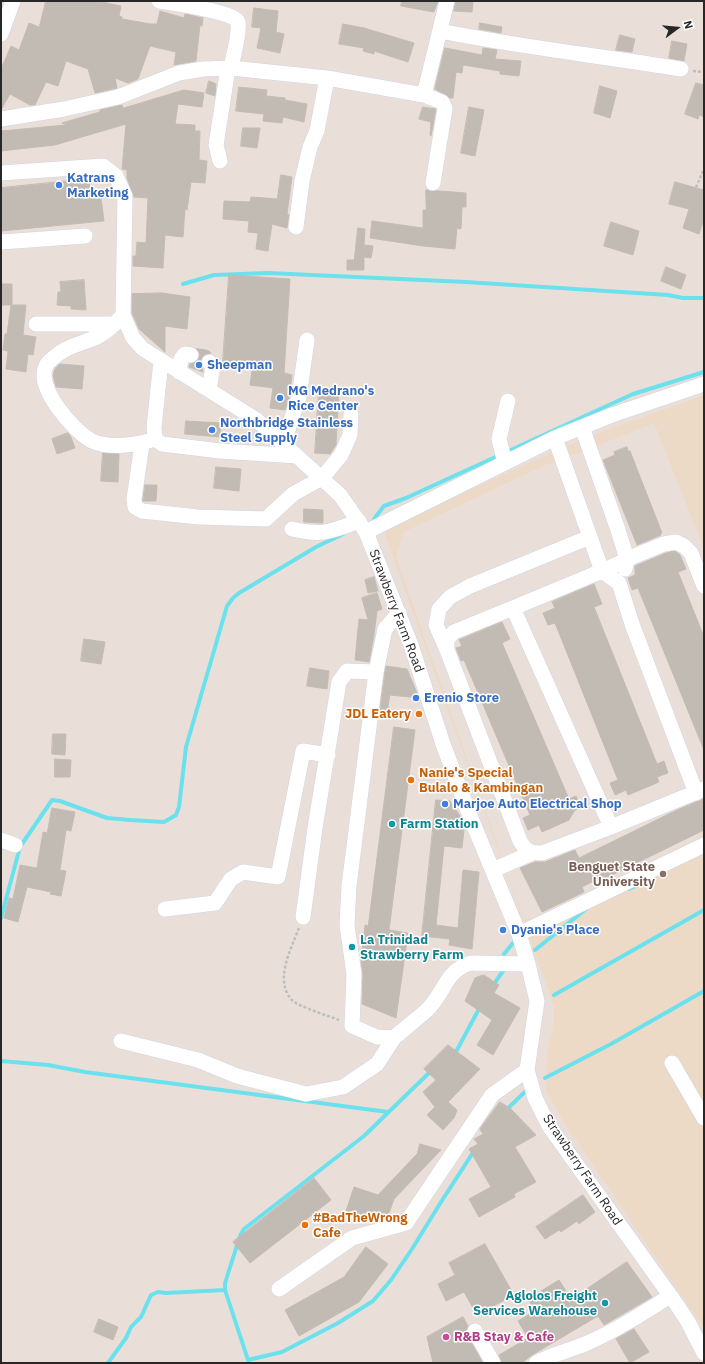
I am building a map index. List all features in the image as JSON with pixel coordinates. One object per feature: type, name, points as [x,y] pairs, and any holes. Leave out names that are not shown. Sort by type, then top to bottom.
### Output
[{"type":"street","points":[[1,34],[13,1]]},
{"type":"street","points":[[159,1],[224,13],[236,18],[238,22],[238,30],[229,68],[216,145],[220,161]]},
{"type":"street","points":[[424,95],[446,1]]},
{"type":"street","points":[[440,31],[524,46],[592,54],[681,69]]},
{"type":"street","points":[[1,119],[64,109],[118,97],[179,73],[203,69],[229,68],[327,78],[424,95],[442,102],[445,108],[433,183]]},
{"type":"street","points":[[296,227],[302,181],[310,147],[317,131],[327,78]]},
{"type":"street","name":"Strawberry Farm Road","points":[[1,173],[103,166],[116,176],[125,196],[126,212],[119,320],[143,349],[258,420],[340,495],[362,527],[399,613],[446,752],[519,934],[537,1001],[527,1070],[535,1098],[549,1126],[688,1322],[704,1353]]},
{"type":"street","points":[[1,242],[86,236]]},
{"type":"street","points":[[36,324],[119,320]]},
{"type":"street","points":[[119,320],[110,330],[93,339],[61,351],[46,365],[44,378],[50,395],[67,420],[92,441],[103,444],[134,445],[149,441],[220,451],[297,456]]},
{"type":"street","points":[[283,444],[300,397],[307,340]]},
{"type":"street","points":[[179,372],[181,359],[185,354],[191,355]]},
{"type":"street","points":[[162,361],[154,427],[134,499],[135,508],[142,511],[198,517],[266,519],[293,494],[322,478],[341,455],[350,435],[351,414]]},
{"type":"street","points":[[209,362],[213,367],[209,389]]},
{"type":"street","points":[[292,529],[312,534],[324,534],[362,527],[503,456],[704,384]]},
{"type":"street","points":[[503,456],[498,439],[508,401]]},
{"type":"street","points":[[493,870],[532,853],[542,853],[700,791],[632,624],[619,583],[627,559],[608,497],[582,427]]},
{"type":"street","points":[[555,438],[602,571],[619,583]]},
{"type":"street","points":[[532,853],[524,849],[520,841],[436,625],[439,609],[450,597],[470,586],[590,537]]},
{"type":"street","points":[[447,650],[446,642],[448,637],[454,632],[664,544],[676,542],[684,546],[691,553],[704,586]]},
{"type":"street","points":[[514,608],[611,826]]},
{"type":"street","points":[[394,1038],[377,1038],[352,1026],[354,974],[346,925],[349,886],[376,672],[385,629],[399,613]]},
{"type":"street","points":[[303,916],[315,828],[339,682],[347,672],[352,670],[376,672]]},
{"type":"street","points":[[165,909],[215,902],[231,879],[243,872],[278,876],[303,751],[328,755]]},
{"type":"street","points":[[519,934],[704,845]]},
{"type":"street","points":[[121,1041],[198,1060],[237,1076],[306,1094],[343,1087],[377,1064],[394,1038],[428,1009],[444,983],[454,971],[470,963],[528,964]]},
{"type":"street","points":[[672,1063],[704,1118]]},
{"type":"street","points":[[279,1289],[352,1238],[406,1223],[492,1095],[527,1070]]},
{"type":"street","points":[[536,1363],[550,1355],[583,1345],[621,1327],[670,1296]]},
{"type":"street","points":[[475,1331],[493,1363]]},
{"type":"path","points":[[694,192],[704,169]]},
{"type":"path","points":[[303,916],[284,972],[284,981],[288,992],[294,1001],[352,1026]]},
{"type":"shaded area","name":"Benguet State University","points":[[704,395],[704,549],[654,423],[543,466],[404,532],[396,557],[524,920],[542,914],[704,835],[704,1329],[561,1118],[546,1090],[547,1054],[553,1027],[554,1006],[383,529],[580,440]]},
{"type":"building","points":[[46,1],[97,1],[121,6],[119,16],[122,17],[122,19],[151,24],[157,24],[160,11],[184,18],[185,14],[203,18],[202,26],[200,25],[196,61],[174,65],[176,52],[150,46],[138,79],[128,83],[115,78],[117,88],[95,93],[88,69],[66,61],[58,86],[46,82],[35,105],[30,105],[10,94],[1,110],[1,69],[11,46],[19,50],[29,23],[39,27]]},
{"type":"building","points":[[402,1],[438,1],[434,12],[401,6]]},
{"type":"building","points":[[456,1],[473,1],[472,12],[454,11]]},
{"type":"building","points":[[254,8],[278,11],[276,32],[284,34],[280,53],[257,48],[261,28],[252,27]]},
{"type":"building","points":[[480,23],[502,27],[501,33],[479,29]]},
{"type":"building","points":[[343,24],[364,28],[414,43],[408,62],[374,51],[374,54],[363,51],[364,48],[339,44]]},
{"type":"building","points":[[620,35],[635,39],[632,52],[616,50]]},
{"type":"building","points":[[672,41],[687,44],[684,61],[669,58]]},
{"type":"building","points":[[445,48],[482,55],[483,48],[497,50],[495,59],[521,61],[519,76],[500,74],[500,71],[463,65],[462,73],[456,72],[453,98],[450,98],[435,89]]},
{"type":"building","points":[[209,81],[216,84],[215,96],[206,93]]},
{"type":"building","points":[[696,83],[704,85],[704,117],[699,115],[698,119],[685,114]]},
{"type":"building","points":[[600,86],[617,91],[610,118],[594,113]]},
{"type":"building","points":[[239,87],[267,90],[266,96],[285,98],[285,100],[307,104],[304,122],[283,117],[282,123],[263,121],[264,114],[236,111]]},
{"type":"building","points":[[184,90],[204,93],[202,107],[178,104],[175,124],[195,125],[195,131],[200,131],[199,160],[207,161],[205,183],[191,182],[187,210],[185,209],[183,237],[165,235],[163,268],[133,266],[133,256],[136,256],[137,242],[146,243],[148,198],[134,197],[127,178],[127,170],[122,169],[126,124],[55,145],[1,151],[1,131],[66,125],[62,123],[100,112],[100,110],[122,105],[123,108]]},
{"type":"building","points":[[423,107],[436,109],[431,136],[431,122],[419,119]]},
{"type":"building","points":[[469,107],[484,110],[475,156],[461,153]]},
{"type":"building","points":[[243,128],[260,128],[257,148],[241,146]]},
{"type":"building","points":[[281,175],[292,177],[287,214],[289,215],[287,228],[272,224],[268,251],[256,249],[258,233],[248,232],[249,221],[223,219],[224,201],[250,202],[251,197],[277,199]]},
{"type":"building","points":[[89,179],[90,192],[100,191],[104,221],[1,231],[1,188]]},
{"type":"building","points":[[675,182],[704,190],[704,219],[699,234],[683,228],[689,209],[669,204]]},
{"type":"building","points":[[426,190],[466,193],[466,207],[462,207],[461,229],[457,228],[455,249],[370,238],[372,221],[423,228],[423,210],[426,210]]},
{"type":"building","points":[[611,222],[639,231],[633,255],[604,246]]},
{"type":"building","points":[[358,228],[365,229],[364,245],[373,246],[371,258],[364,257],[364,270],[347,270],[347,260],[354,260]]},
{"type":"building","points":[[666,267],[686,275],[681,289],[661,281]]},
{"type":"building","points":[[229,275],[290,279],[284,373],[292,375],[289,399],[285,410],[270,408],[273,388],[250,385],[253,364],[223,362]]},
{"type":"building","points":[[84,280],[86,310],[71,309],[71,306],[57,305],[58,292],[61,292],[60,282]]},
{"type":"building","points":[[1,284],[12,284],[12,305],[26,305],[23,335],[36,337],[33,355],[28,354],[26,372],[6,369],[8,351],[3,350],[11,305],[1,305]]},
{"type":"building","points":[[162,293],[190,297],[187,329],[165,326],[165,352],[139,329],[132,313],[132,294]]},
{"type":"building","points":[[198,350],[210,352],[204,355],[201,359],[203,372],[189,367],[190,364],[198,360],[200,356]]},
{"type":"building","points":[[60,364],[84,366],[82,389],[56,387],[53,375],[55,369]]},
{"type":"building","points":[[319,391],[339,392],[336,445],[330,454],[315,453]]},
{"type":"building","points":[[186,421],[221,423],[220,437],[185,434]]},
{"type":"building","points":[[68,433],[75,448],[57,454],[52,439]]},
{"type":"building","points":[[627,447],[628,451],[630,451],[662,533],[660,534],[661,535],[637,545],[603,460],[615,455],[614,452]]},
{"type":"building","points":[[103,453],[119,454],[118,482],[101,481]]},
{"type":"building","points":[[216,467],[241,469],[239,491],[214,488]]},
{"type":"building","points":[[145,485],[157,485],[156,501],[143,501]]},
{"type":"building","points":[[304,509],[323,510],[323,523],[304,522]]},
{"type":"building","points":[[675,551],[680,555],[686,569],[678,572],[704,637],[704,750],[638,588],[632,590],[628,578],[635,575],[635,566],[666,553]]},
{"type":"building","points":[[374,577],[378,591],[368,593],[365,580]]},
{"type":"building","points":[[594,584],[602,604],[594,607],[657,764],[664,761],[668,773],[657,777],[659,782],[628,795],[626,790],[615,795],[610,783],[618,780],[555,623],[548,625],[543,613],[555,608],[552,602]]},
{"type":"building","points":[[377,593],[382,609],[377,611],[369,662],[355,660],[359,619],[368,620],[362,598]]},
{"type":"building","points":[[502,622],[510,639],[502,643],[569,799],[576,796],[581,808],[575,810],[569,820],[542,832],[539,825],[528,830],[523,818],[530,815],[464,660],[461,661],[456,648],[462,646],[459,640]]},
{"type":"building","points":[[84,639],[105,642],[101,664],[81,661]]},
{"type":"building","points":[[386,666],[407,669],[419,698],[390,695],[386,717],[379,716]]},
{"type":"building","points":[[310,668],[329,671],[327,689],[307,686]]},
{"type":"building","points":[[394,727],[415,730],[389,930],[408,933],[396,1018],[362,1004],[363,974],[361,961],[365,925],[368,926]]},
{"type":"building","points":[[53,734],[66,734],[65,755],[52,754]]},
{"type":"building","points":[[55,759],[71,760],[70,777],[55,777]]},
{"type":"building","points":[[704,799],[704,830],[604,879],[603,876],[582,887],[584,892],[542,912],[520,868],[535,862],[545,862],[575,850],[579,858],[677,810]]},
{"type":"building","points":[[436,800],[450,801],[460,816],[459,827],[464,830],[462,848],[444,846],[436,925],[458,928],[463,870],[479,872],[472,949],[449,945],[450,939],[422,936]]},
{"type":"building","points":[[52,808],[75,812],[71,831],[66,830],[60,870],[66,871],[61,896],[50,894],[51,892],[27,887],[18,922],[4,918],[9,898],[13,899],[20,865],[37,868],[43,832],[47,833]]},
{"type":"building","points":[[484,975],[499,985],[494,993],[520,1008],[493,1055],[477,1045],[492,1020],[465,1001],[475,978]]},
{"type":"building","points":[[448,1045],[480,1069],[448,1102],[457,1110],[454,1118],[443,1130],[427,1115],[435,1107],[423,1092],[436,1080],[424,1069]]},
{"type":"building","points":[[500,1102],[510,1108],[536,1135],[515,1147],[536,1182],[514,1194],[515,1197],[479,1217],[469,1199],[491,1187],[469,1149],[478,1144],[474,1139],[483,1134],[480,1129]]},
{"type":"building","points":[[420,1144],[441,1150],[394,1199],[387,1219],[376,1222],[346,1211],[354,1187],[378,1195],[417,1154]]},
{"type":"building","points":[[314,1178],[331,1200],[250,1263],[233,1242]]},
{"type":"building","points":[[583,1195],[595,1212],[579,1224],[577,1221],[561,1232],[559,1230],[545,1239],[536,1227]]},
{"type":"building","points":[[485,1244],[514,1295],[477,1315],[464,1292],[446,1301],[438,1284],[455,1275],[449,1263]]},
{"type":"building","points":[[366,1247],[388,1264],[359,1302],[299,1336],[285,1310],[344,1277]]},
{"type":"building","points":[[627,1262],[652,1297],[604,1325],[598,1316],[532,1355],[522,1363],[502,1363],[499,1355],[528,1338],[518,1321],[535,1311],[528,1299],[559,1280],[571,1299]]},
{"type":"building","points":[[463,1317],[468,1326],[466,1331],[467,1335],[483,1363],[433,1363],[427,1337]]},
{"type":"building","points":[[99,1319],[118,1327],[113,1340],[94,1332]]},
{"type":"building","points":[[634,1329],[649,1352],[630,1363],[616,1339]]},
{"type":"waterway","points":[[183,284],[214,275],[268,273],[466,282],[668,295],[683,298],[704,298]]},
{"type":"waterway","points":[[374,519],[384,506],[406,498],[633,394],[704,372]]},
{"type":"waterway","points":[[1,918],[20,847],[52,800],[60,801],[107,818],[164,822],[176,815],[179,807],[186,747],[227,606],[239,593],[316,547],[343,534]]},
{"type":"waterway","points":[[629,889],[644,882]]},
{"type":"waterway","points":[[535,950],[586,909]]},
{"type":"waterway","points":[[554,995],[704,910]]},
{"type":"waterway","points":[[504,954],[513,943]]},
{"type":"waterway","points":[[492,987],[505,968]]},
{"type":"waterway","points":[[545,1078],[611,1044],[704,991]]},
{"type":"waterway","points":[[452,1052],[457,1050],[480,1007]]},
{"type":"waterway","points":[[1,1061],[48,1065],[85,1072],[388,1112]]},
{"type":"waterway","points":[[432,1070],[364,1136],[244,1229],[240,1236],[225,1283],[225,1290],[248,1360],[282,1352],[338,1323],[373,1301],[391,1280],[412,1249],[474,1151]]},
{"type":"waterway","points":[[505,1111],[529,1088]]},
{"type":"waterway","points":[[108,1363],[126,1338],[131,1327],[141,1317],[151,1295],[158,1292],[166,1293],[225,1290]]},
{"type":"tunnel","points":[[191,355],[205,357],[209,362]]},
{"type":"place","name":"Katrans Marketing","points":[[59,185]]},
{"type":"place","name":"Sheepman","points":[[199,365]]},
{"type":"place","name":"MG Medrano's Rice Center","points":[[280,398]]},
{"type":"place","name":"Northbridge Stainless Steel Supply","points":[[212,430]]},
{"type":"place","name":"Erenio Store","points":[[416,698]]},
{"type":"place","name":"JDL Eatery","points":[[419,714]]},
{"type":"place","name":"Nanie's Special Bulalo & Kambingan","points":[[411,780]]},
{"type":"place","name":"Marjoe Auto Electrical Shop","points":[[445,804]]},
{"type":"place","name":"Farm Station","points":[[392,824]]},
{"type":"place","name":"Benguet State University","points":[[663,874]]},
{"type":"place","name":"Dyanie's Place","points":[[503,930]]},
{"type":"place","name":"La Trinidad Strawberry Farm","points":[[352,947]]},
{"type":"place","name":"#BadTheWrong Cafe","points":[[305,1225]]},
{"type":"place","name":"Aglolos Freight Services Warehouse","points":[[605,1303]]},
{"type":"place","name":"R&B Stay & Cafe","points":[[446,1337]]}]
